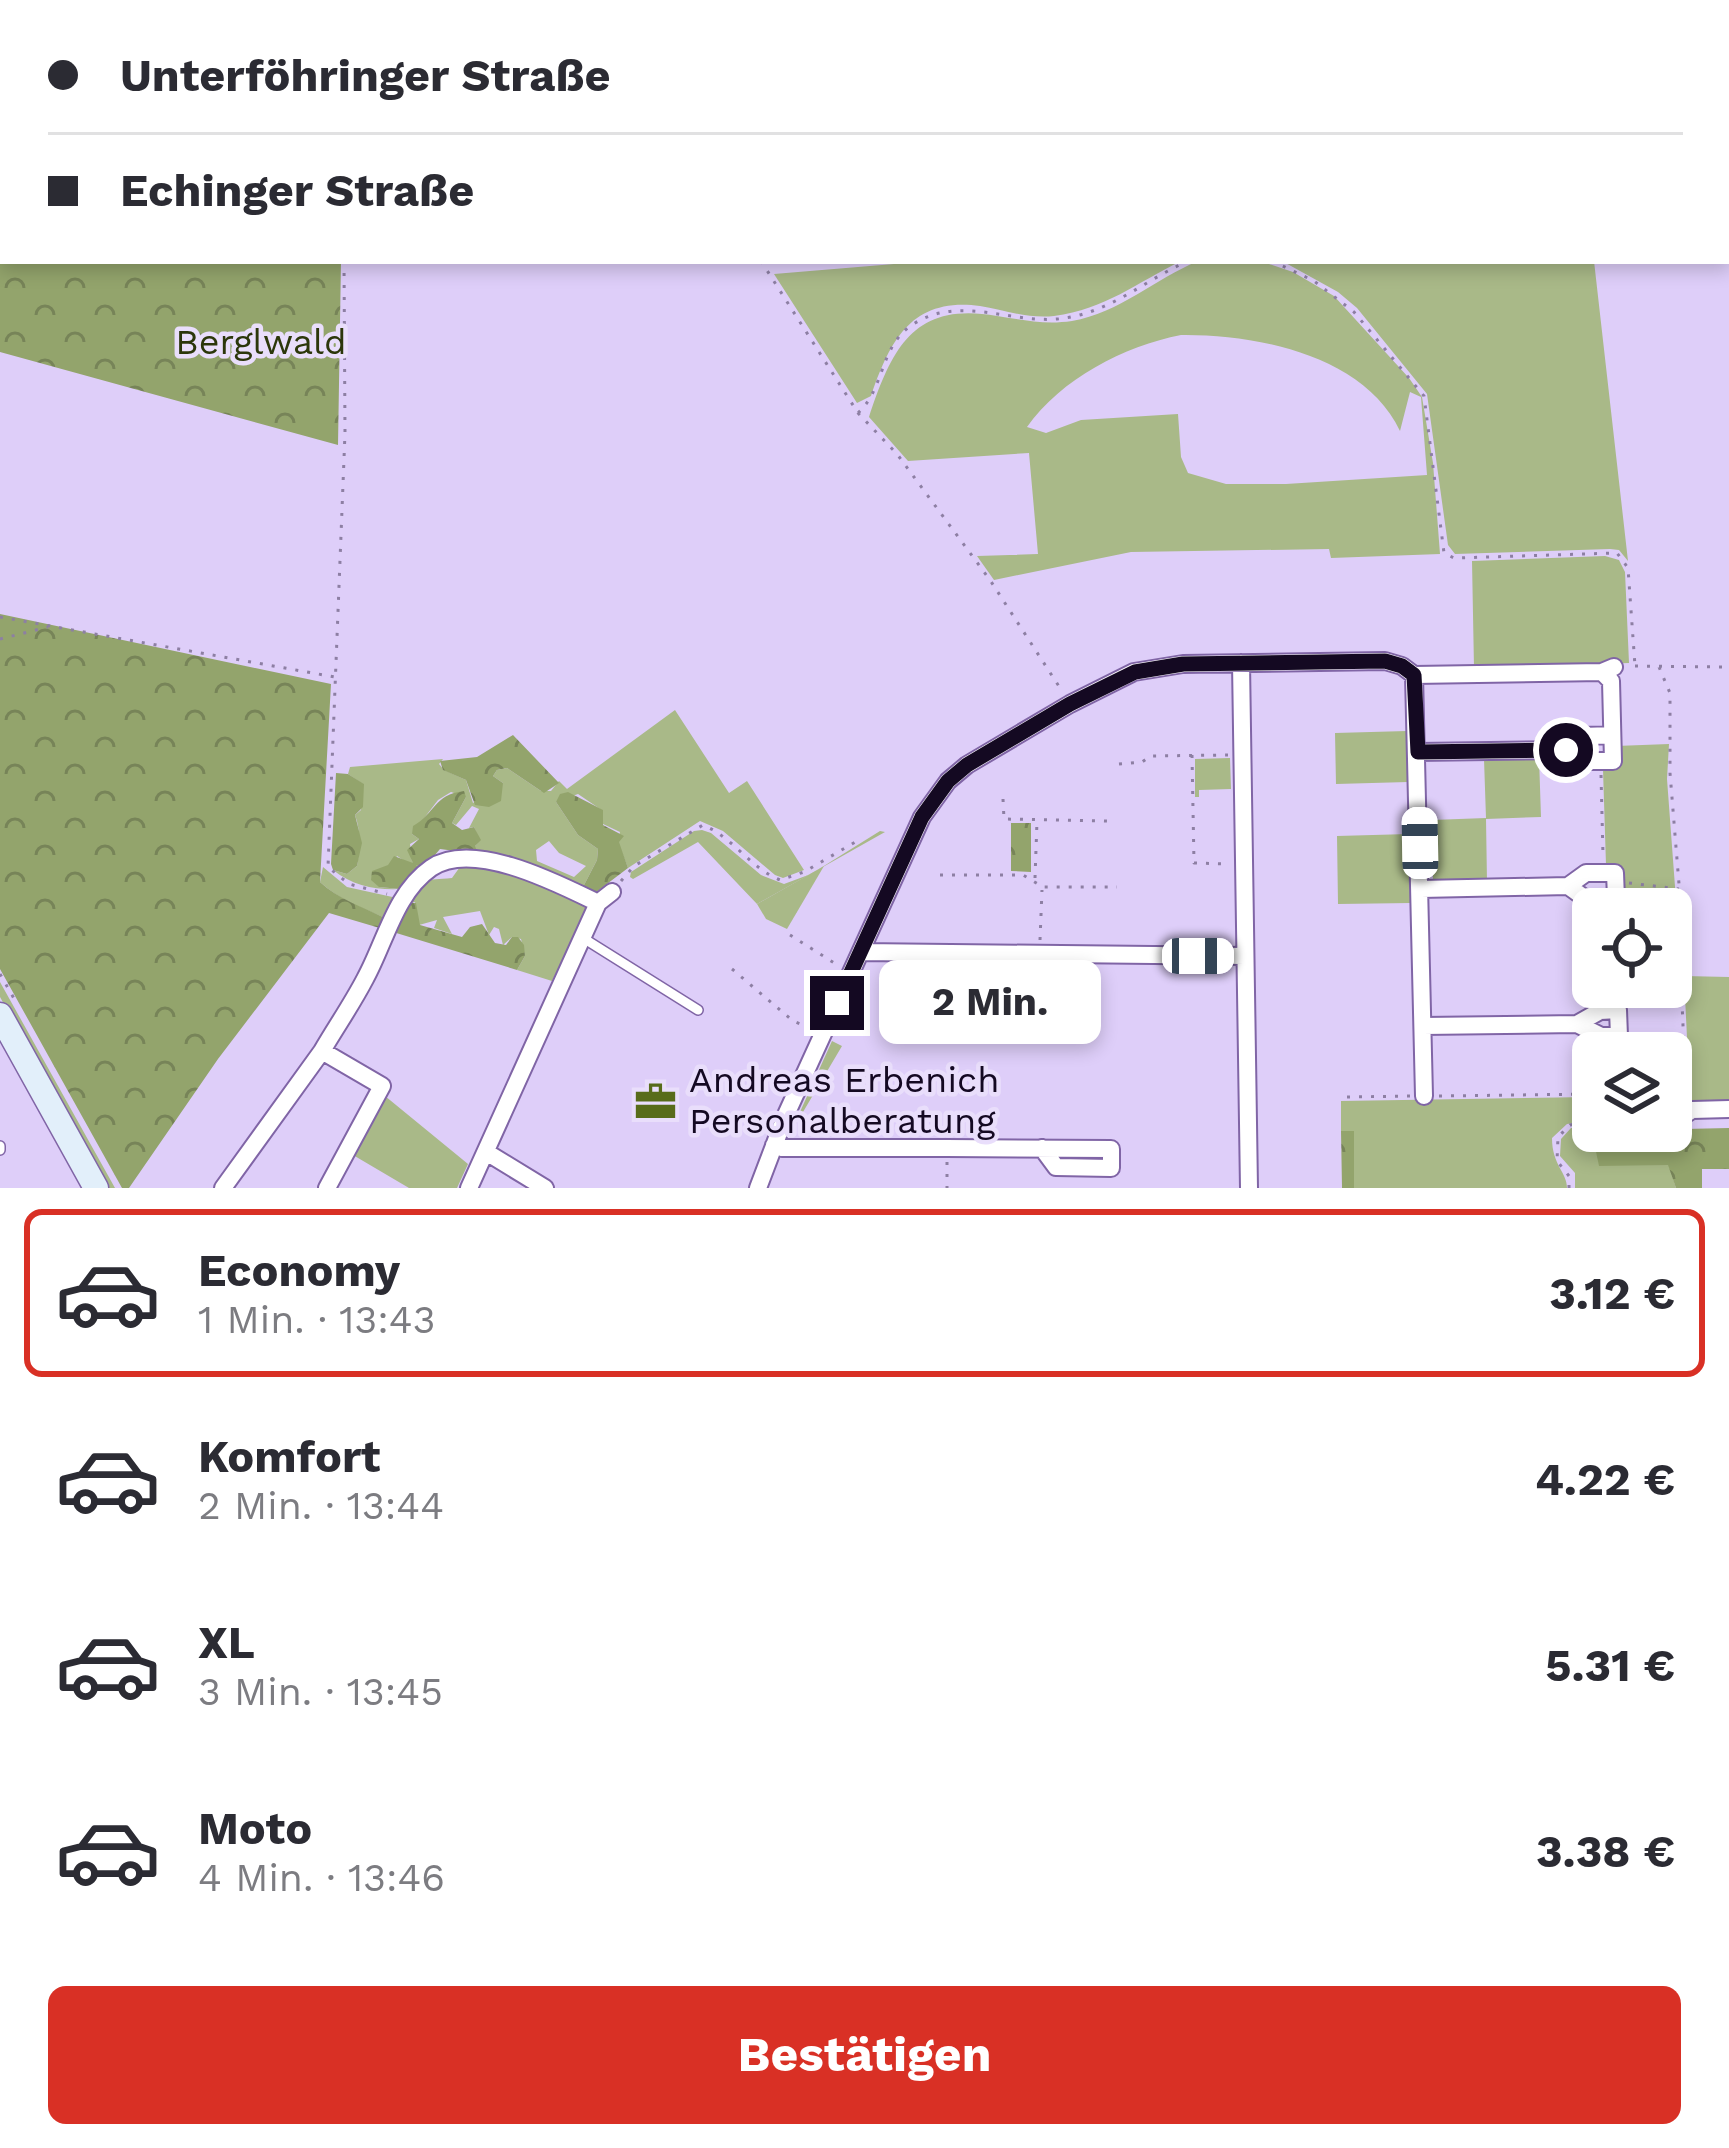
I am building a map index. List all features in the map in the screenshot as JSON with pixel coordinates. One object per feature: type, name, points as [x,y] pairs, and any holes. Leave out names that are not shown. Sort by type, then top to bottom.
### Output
[{"type":"main road","points":[[0,1015],[96,1188]]},
{"type":"street","points":[[758,1188],[922,817],[948,781],[967,765],[1135,672],[1183,664],[1385,661],[1414,675],[1608,669],[1613,761],[1582,761],[1566,750],[1418,752]]},
{"type":"street","points":[[1241,663],[1249,1188]]},
{"type":"street","points":[[1414,675],[1424,1096]]},
{"type":"street","points":[[1566,750],[1583,736],[1612,735]]},
{"type":"street","points":[[223,1188],[322,1051],[366,978],[406,893],[434,866],[477,861],[605,898],[469,1188]]},
{"type":"street","points":[[1421,889],[1568,886],[1586,873],[1609,879],[1616,898],[1586,898],[1568,886]]},
{"type":"street","points":[[860,952],[1245,956]]},
{"type":"street","points":[[1423,1026],[1584,1028],[1586,1032]]},
{"type":"street","points":[[322,1051],[382,1086],[327,1188]]},
{"type":"street","points":[[1692,1110],[1729,1109]]},
{"type":"street","points":[[774,1144],[782,1148],[1042,1148]]},
{"type":"street","points":[[486,1152],[545,1188]]},
{"type":"lane","points":[[583,938],[698,1010]]},
{"type":"path","points":[[344,264],[345,433],[328,867],[349,884],[376,892],[406,893]]},
{"type":"path","points":[[762,264],[858,413],[897,454],[990,580],[1070,704]]},
{"type":"path","points":[[858,413],[875,395],[892,348],[914,324],[943,310],[1045,320],[1078,316],[1120,301],[1183,264]]},
{"type":"path","points":[[1278,264],[1314,281],[1354,311],[1424,396],[1444,553],[1454,558],[1616,553],[1628,568],[1635,666],[1729,667]]},
{"type":"path","points":[[0,617],[337,677]]},
{"type":"path","points":[[0,639],[50,626]]},
{"type":"path","points":[[1659,667],[1670,693],[1670,773],[1679,888]]},
{"type":"path","points":[[1192,755],[1194,863],[1244,864]]},
{"type":"path","points":[[1119,764],[1142,762],[1151,756],[1242,755]]},
{"type":"path","points":[[1600,761],[1609,879],[1672,888]]},
{"type":"path","points":[[1003,799],[1004,819],[1107,821]]},
{"type":"path","points":[[1034,880],[1037,820]]},
{"type":"path","points":[[605,898],[634,866],[693,827],[703,825],[722,834],[761,870],[780,880],[805,872],[857,841]]},
{"type":"path","points":[[940,875],[1023,875],[1043,887],[1118,887]]},
{"type":"path","points":[[1039,954],[1043,887]]},
{"type":"path","points":[[790,935],[851,973]]},
{"type":"path","points":[[732,969],[794,1022],[823,1034]]},
{"type":"path","points":[[1347,1097],[1572,1094]]},
{"type":"path","points":[[1569,1188],[1569,1176],[1557,1161],[1558,1137],[1572,1125]]},
{"type":"path","points":[[947,1148],[947,1188]]},
{"type":"green space","name":"Berglwald","points":[[0,264],[341,264],[338,445],[0,352]]},
{"type":"green space","points":[[894,264],[1175,264],[1073,313],[1045,317],[956,305],[920,316],[886,357],[871,396],[857,403],[774,274]]},
{"type":"green space","points":[[1191,264],[1269,264],[1334,296],[1422,397],[1440,554],[1331,558],[1329,549],[1131,552],[994,580],[977,556],[1038,554],[1029,453],[908,461],[869,417],[887,370],[911,335],[945,316],[969,313],[1034,322],[1072,321],[1121,303]],"holes":[[[1181,335],[1242,339],[1305,354],[1335,367],[1383,405],[1400,431],[1410,392],[1421,397],[1427,475],[1226,484],[1188,473],[1181,457],[1178,414],[1081,420],[1046,433],[1027,427],[1057,394],[1116,356]]]},
{"type":"green space","points":[[1287,264],[1594,264],[1628,561],[1619,550],[1610,549],[1455,554],[1448,545],[1427,394],[1357,308]]},
{"type":"green space","points":[[1605,556],[1619,560],[1625,572],[1629,663],[1474,668],[1472,561]]},
{"type":"green space","points":[[0,614],[331,684],[320,882],[387,919],[383,929],[329,913],[218,1059],[129,1188],[122,1188],[0,969]]},
{"type":"green space","points":[[675,710],[729,793],[747,781],[804,870],[783,878],[775,875],[723,831],[700,821],[628,868],[618,842],[620,832],[603,824],[603,811],[578,794],[556,802],[578,835],[598,849],[583,887],[475,857],[480,840],[474,827],[469,828],[479,809],[472,806],[456,825],[452,823],[466,797],[451,792],[438,800],[412,834],[419,839],[410,844],[412,861],[424,868],[420,871],[397,856],[379,887],[400,889],[365,886],[333,870],[347,874],[358,860],[355,815],[361,810],[363,784],[348,774],[350,767],[443,759],[439,764],[444,770],[466,780],[473,803],[503,783],[493,776],[507,768],[541,791],[551,791],[559,781],[567,789]],"holes":[[[549,841],[559,853],[586,866],[574,877],[537,861],[536,850]]]},
{"type":"green space","points":[[1407,731],[1408,782],[1336,784],[1335,733]]},
{"type":"green space","points":[[513,735],[559,783],[544,793],[507,768],[497,770],[493,776],[503,783],[501,801],[489,807],[475,805],[466,780],[443,770],[440,761],[477,757]]},
{"type":"green space","points":[[1669,744],[1675,888],[1620,888],[1619,865],[1606,865],[1603,769],[1617,768],[1616,746]]},
{"type":"green space","points":[[1539,757],[1541,817],[1486,819],[1487,882],[1433,883],[1432,820],[1486,818],[1484,759]]},
{"type":"green space","points":[[1230,758],[1231,789],[1199,790],[1195,797],[1195,759]]},
{"type":"green space","points":[[336,773],[364,784],[363,807],[355,815],[362,843],[357,866],[347,874],[333,870],[331,864]]},
{"type":"green space","points":[[464,791],[466,797],[452,823],[462,830],[474,827],[481,840],[475,846],[478,854],[440,849],[424,868],[416,865],[420,871],[400,889],[379,887],[371,880],[372,871],[388,865],[394,856],[413,863],[407,850],[419,839],[412,834],[413,826],[440,800]]},
{"type":"green space","points":[[568,792],[603,810],[603,825],[624,836],[619,842],[628,868],[595,893],[583,887],[598,849],[578,835],[556,802]]},
{"type":"green space","points":[[1011,823],[1031,823],[1031,872],[1011,871]]},
{"type":"green space","points":[[702,830],[761,875],[784,884],[809,875],[757,904],[698,842],[630,877],[631,872]]},
{"type":"green space","points":[[880,831],[885,832],[817,870]]},
{"type":"green space","points":[[1409,834],[1411,903],[1338,904],[1337,836]]},
{"type":"green space","points":[[462,864],[492,865],[584,901],[588,908],[552,981],[517,970],[525,956],[521,939],[512,937],[503,945],[499,929],[494,927],[489,935],[480,911],[443,917],[452,934],[434,928],[437,920],[419,925],[415,902],[407,902],[422,883],[452,878]]},
{"type":"green space","points":[[824,866],[787,929],[766,919],[757,904]]},
{"type":"green space","points":[[323,867],[347,887],[397,898],[387,919],[327,888],[320,882]]},
{"type":"green space","points":[[407,902],[416,903],[420,925],[462,937],[470,927],[482,924],[495,943],[506,945],[518,937],[525,956],[517,970],[393,932]]},
{"type":"green space","points":[[1692,976],[1729,977],[1729,1103],[1692,1104],[1692,1032],[1687,1032]]},
{"type":"green space","points":[[0,982],[115,1188],[107,1188],[0,997]]},
{"type":"green space","points":[[832,1041],[842,1046],[790,1134]]},
{"type":"green space","points":[[385,1096],[468,1164],[457,1188],[409,1188],[353,1155]]},
{"type":"green space","points":[[1572,1097],[1572,1123],[1552,1138],[1567,1188],[1354,1188],[1354,1131],[1341,1131],[1341,1101]]},
{"type":"green space","points":[[1572,1128],[1572,1152],[1669,1165],[1676,1188],[1575,1188],[1575,1173],[1560,1156],[1561,1139]]},
{"type":"green space","points":[[1729,1128],[1729,1169],[1702,1169],[1702,1188],[1676,1188],[1668,1165],[1599,1166],[1596,1152],[1692,1152],[1692,1129]]},
{"type":"green space","points":[[1341,1131],[1354,1131],[1354,1188],[1342,1188]]},
{"type":"place","name":"Andreas Erbenich Personalberatung","points":[[655,1101]]},
{"type":"route","points":[[837,1003],[922,817],[948,781],[1042,719],[1135,672],[1183,664],[1385,661],[1414,675],[1418,752],[1566,750]]}]
